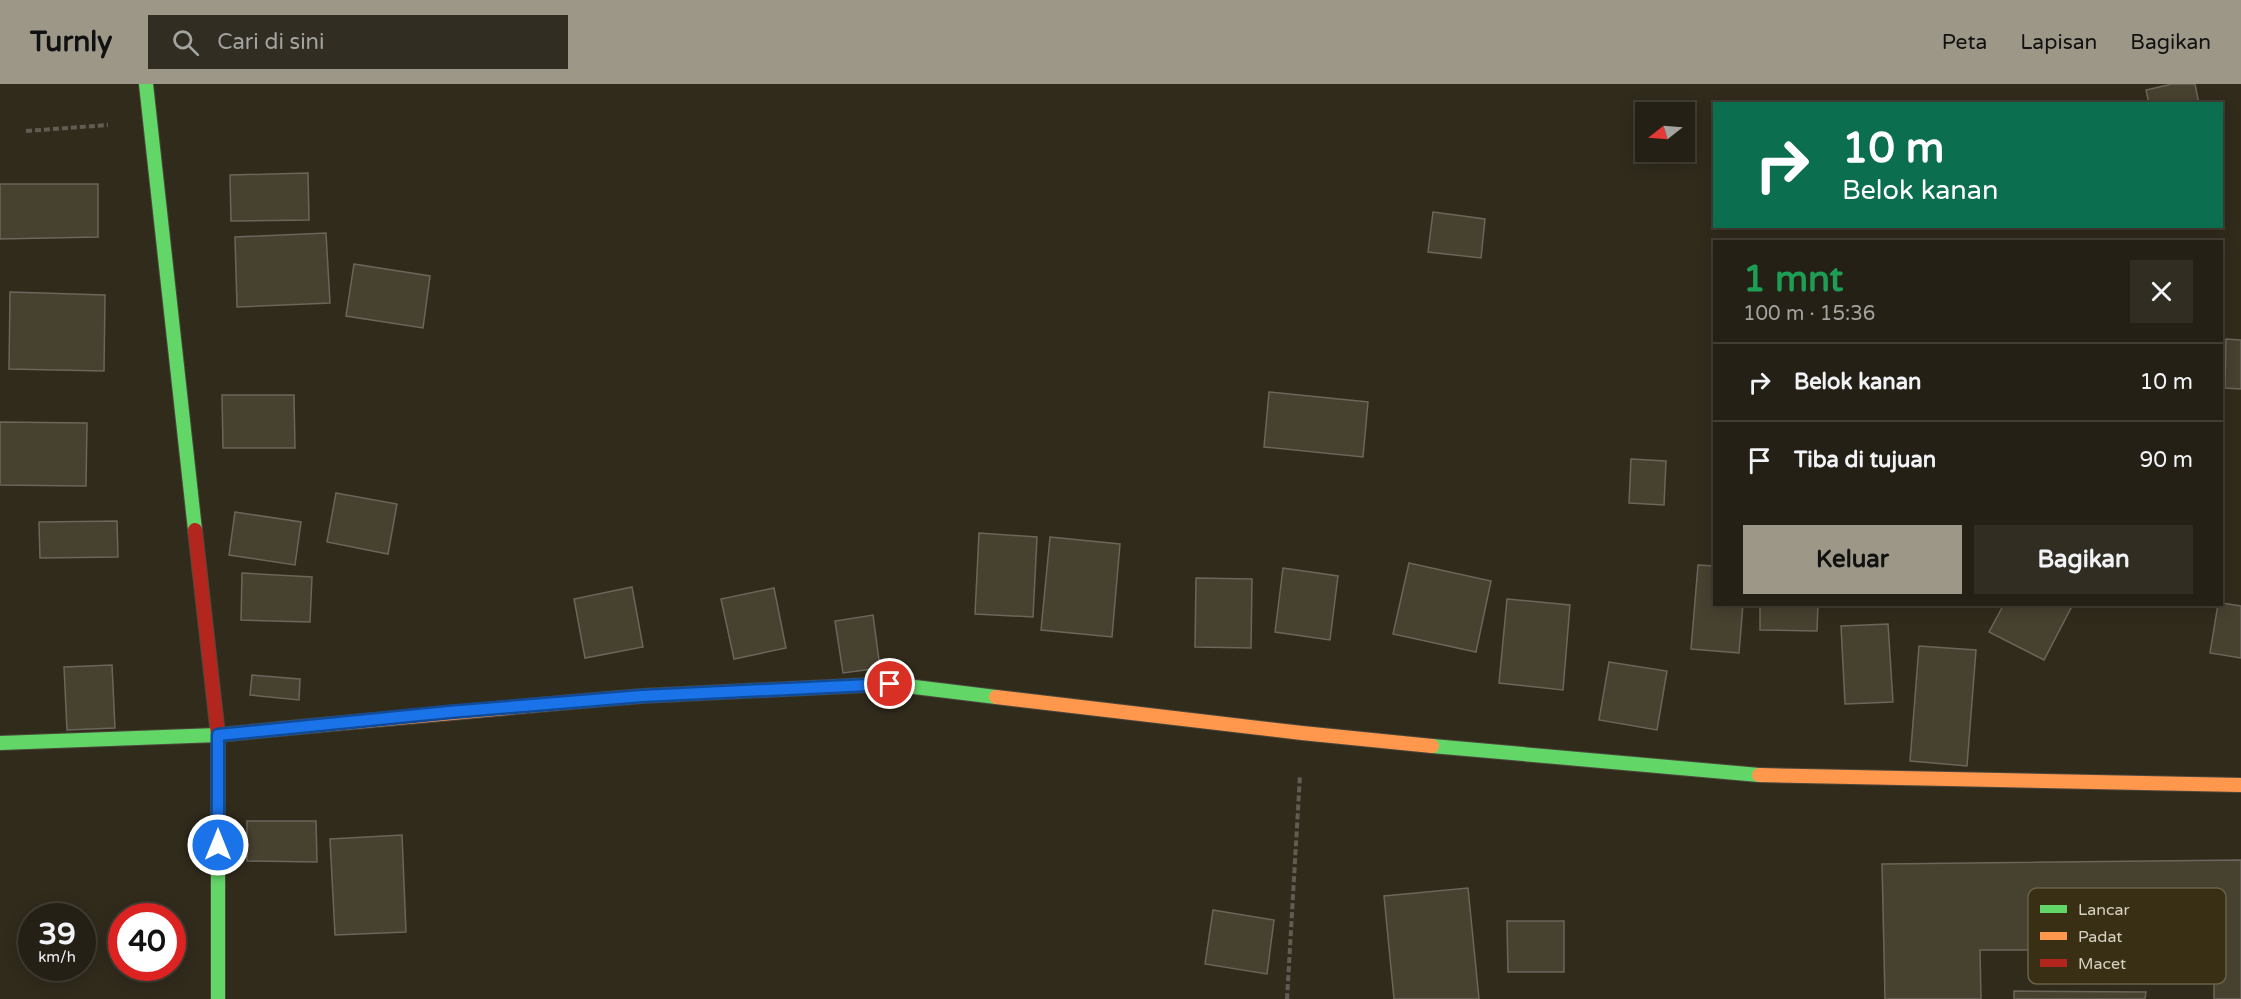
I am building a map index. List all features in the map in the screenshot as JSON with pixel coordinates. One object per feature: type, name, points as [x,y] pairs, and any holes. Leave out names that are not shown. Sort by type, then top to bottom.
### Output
[{"type":"street","points":[[146,84],[218,735],[218,999]]},
{"type":"street","points":[[0,743],[218,735],[642,696],[890,684],[1302,733],[1738,775],[2241,785]]},
{"type":"path","points":[[26,131],[150,123]]},
{"type":"path","points":[[1287,999],[1302,733]]},
{"type":"building","points":[[2172,84],[2195,84],[2199,102],[2149,102],[2146,90]]},
{"type":"building","points":[[308,173],[309,220],[231,221],[230,175]]},
{"type":"building","points":[[0,184],[98,184],[98,237],[0,239]]},
{"type":"building","points":[[1433,212],[1485,219],[1481,258],[1428,252]]},
{"type":"building","points":[[326,233],[330,303],[237,307],[235,237]]},
{"type":"building","points":[[354,264],[430,276],[423,328],[346,316]]},
{"type":"building","points":[[10,292],[105,295],[104,371],[9,369]]},
{"type":"building","points":[[2226,339],[2241,340],[2241,389],[2225,388]]},
{"type":"building","points":[[1269,392],[1368,402],[1363,457],[1264,447]]},
{"type":"building","points":[[222,395],[294,395],[295,448],[223,448]]},
{"type":"building","points":[[0,422],[87,423],[86,486],[0,485]]},
{"type":"building","points":[[1631,459],[1666,461],[1664,505],[1629,503]]},
{"type":"building","points":[[336,493],[397,504],[388,554],[327,542]]},
{"type":"building","points":[[235,512],[301,522],[295,565],[229,555]]},
{"type":"building","points":[[117,521],[118,557],[40,558],[39,522]]},
{"type":"building","points":[[979,533],[1037,537],[1033,617],[975,614]]},
{"type":"building","points":[[1050,537],[1120,544],[1112,637],[1041,630]]},
{"type":"building","points":[[1409,563],[1491,581],[1476,652],[1393,634]]},
{"type":"building","points":[[1698,565],[1713,566],[1713,606],[1743,606],[1739,653],[1691,649]]},
{"type":"building","points":[[1283,568],[1338,576],[1330,640],[1275,632]]},
{"type":"building","points":[[242,573],[312,577],[310,622],[241,620]]},
{"type":"building","points":[[1196,578],[1252,579],[1251,648],[1195,647]]},
{"type":"building","points":[[632,587],[643,647],[585,658],[574,599]]},
{"type":"building","points":[[774,588],[786,648],[734,659],[721,599]]},
{"type":"building","points":[[1507,599],[1570,605],[1563,690],[1499,683]]},
{"type":"building","points":[[2223,603],[2241,606],[2241,658],[2210,653],[2218,606],[2223,606]]},
{"type":"building","points":[[1760,606],[1818,606],[1817,631],[1760,630]]},
{"type":"building","points":[[2003,606],[2072,606],[2044,660],[1989,632]]},
{"type":"building","points":[[873,615],[880,668],[843,673],[835,621]]},
{"type":"building","points":[[1888,624],[1893,702],[1845,704],[1841,626]]},
{"type":"building","points":[[1919,646],[1976,650],[1967,766],[1910,761]]},
{"type":"building","points":[[1609,662],[1667,671],[1657,730],[1599,720]]},
{"type":"building","points":[[112,665],[115,728],[67,730],[64,667]]},
{"type":"building","points":[[252,675],[300,679],[299,700],[250,695]]},
{"type":"building","points":[[247,821],[316,821],[317,862],[247,861]]},
{"type":"building","points":[[402,835],[406,932],[335,935],[330,839]]},
{"type":"building","points":[[2241,860],[2241,999],[2214,999],[2214,984],[2226,984],[2226,888],[2028,888],[2028,950],[1980,950],[1981,999],[1885,999],[1882,864]]},
{"type":"building","points":[[1468,888],[1479,999],[1394,999],[1384,896]]},
{"type":"building","points":[[1213,910],[1274,920],[1267,974],[1205,964]]},
{"type":"building","points":[[1507,921],[1564,921],[1564,972],[1508,972]]},
{"type":"building","points":[[2014,991],[2146,992],[2145,999],[2014,999]]},
{"type":"traffic: fast","points":[[146,84],[195,530]]},
{"type":"traffic: fast","points":[[571,702],[642,696],[890,684],[996,697]]},
{"type":"traffic: fast","points":[[0,743],[218,735],[299,727]]},
{"type":"traffic: fast","points":[[1432,746],[1759,775]]},
{"type":"traffic: fast","points":[[218,859],[218,999]]},
{"type":"traffic: slow","points":[[996,697],[1432,746]]},
{"type":"traffic: slow","points":[[299,727],[571,702]]},
{"type":"traffic: slow","points":[[1759,775],[2241,785]]},
{"type":"traffic: jam","points":[[195,530],[218,735],[218,859]]},
{"type":"route","points":[[218,845],[218,735],[642,696],[890,684]]}]
